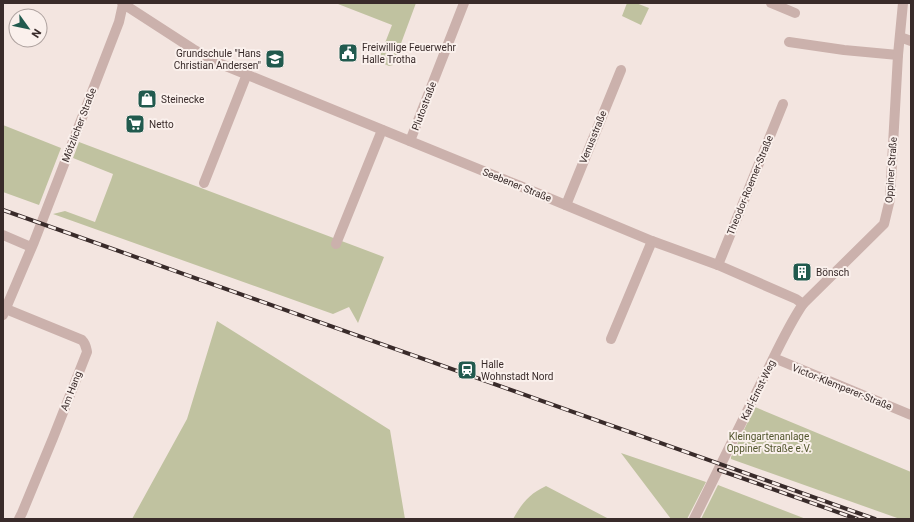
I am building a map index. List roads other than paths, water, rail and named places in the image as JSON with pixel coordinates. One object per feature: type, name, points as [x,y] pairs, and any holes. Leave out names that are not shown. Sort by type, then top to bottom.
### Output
[{"type":"street","name":"Seebener Straße","points":[[123,3],[193,49],[216,62],[652,241],[718,265],[803,304]]},
{"type":"street","name":"Mötzlicher Straße","points":[[4,312],[32,246],[119,22],[123,3]]},
{"type":"street","name":"Plutostraße","points":[[410,141],[464,3]]},
{"type":"street","points":[[771,3],[795,12]]},
{"type":"street","name":"Oppiner Straße","points":[[803,304],[884,224],[890,200],[898,55],[903,3]]},
{"type":"street","points":[[900,37],[911,41]]},
{"type":"street","points":[[789,42],[844,50],[898,55]]},
{"type":"street","name":"Venusstraße","points":[[566,205],[621,70]]},
{"type":"street","points":[[204,183],[247,74]]},
{"type":"street","name":"Theodor-Roemer-Straße","points":[[718,265],[783,104]]},
{"type":"street","points":[[336,244],[382,130]]},
{"type":"street","points":[[3,235],[32,246]]},
{"type":"street","points":[[611,339],[652,241]]},
{"type":"street","name":"Karl-Ernst-Weg","points":[[694,519],[774,358],[803,304]]},
{"type":"street","name":"Am Hang","points":[[4,312],[82,340],[85,343],[87,352],[19,519]]},
{"type":"street","name":"Victor-Klemperer-Straße","points":[[774,358],[911,415]]},
{"type":"railway","points":[[3,210],[875,519]]},
{"type":"railway","points":[[719,470],[857,519]]},
{"type":"place","name":"Freiwillige Feuerwehr Halle Trotha","points":[[348,53]]},
{"type":"place","name":"Grundschule \"Hans Christian Andersen\"","points":[[275,59]]},
{"type":"place","name":"Steinecke","points":[[147,99]]},
{"type":"place","name":"Netto","points":[[135,124]]},
{"type":"place","name":"Bönsch","points":[[802,272]]},
{"type":"place","name":"Halle Wohnstadt Nord","points":[[467,370]]},
{"type":"park label","name":"Kleingartenanlage Oppiner Straße e.V.","points":[[769,442]]}]
